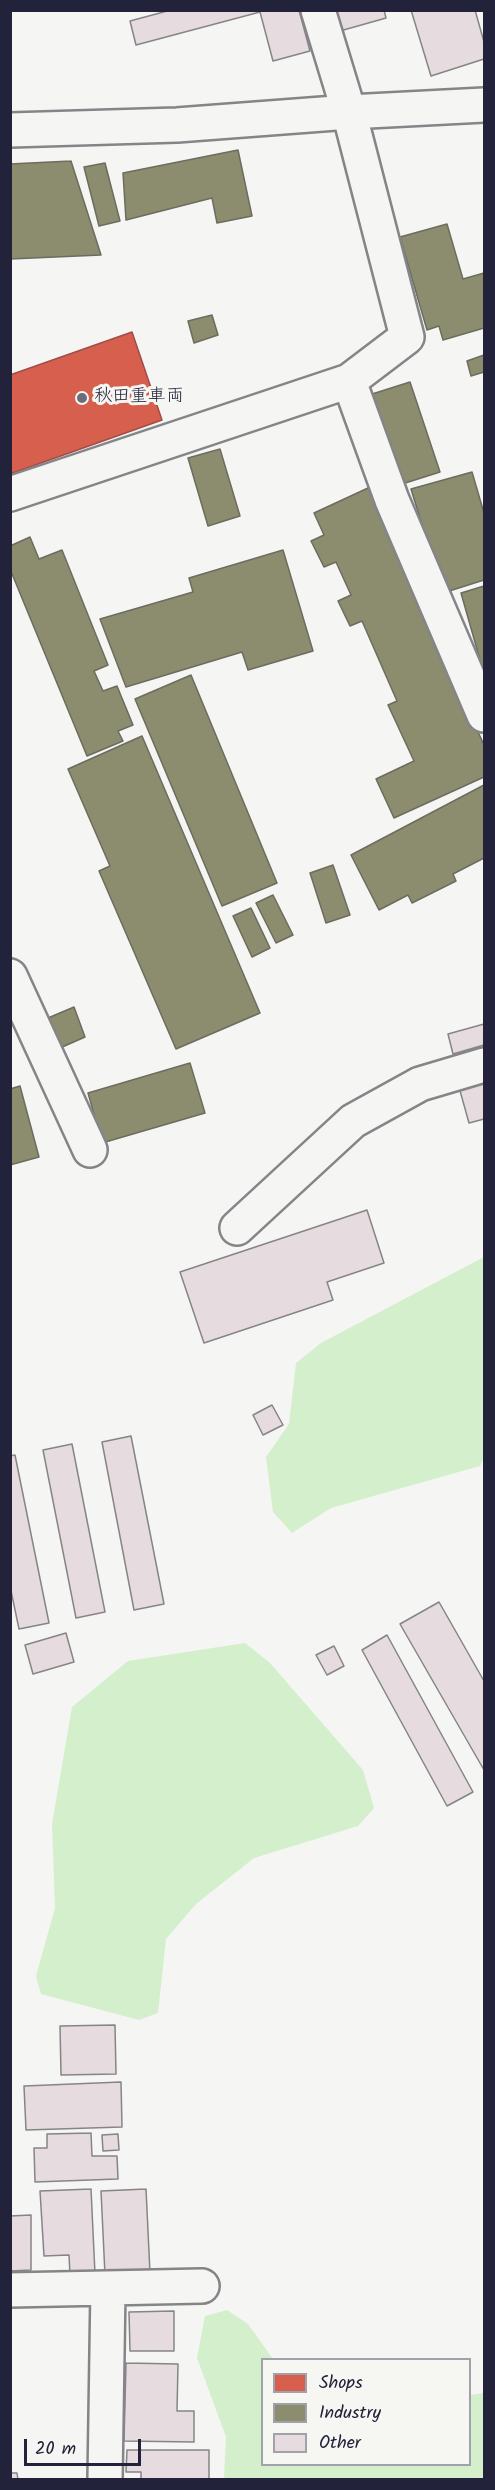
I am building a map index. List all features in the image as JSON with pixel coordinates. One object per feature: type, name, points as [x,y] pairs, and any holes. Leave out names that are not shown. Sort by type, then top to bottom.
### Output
[{"type":"street","points":[[10,494],[349,381],[406,337],[349,112],[318,10]]},
{"type":"street","points":[[10,130],[177,125],[484,105]]},
{"type":"street","points":[[349,381],[392,500],[484,715]]},
{"type":"street","points":[[10,976],[90,1150]]},
{"type":"street","points":[[237,1228],[353,1121],[420,1084],[484,1065]]},
{"type":"street","points":[[10,2290],[202,2286]]},
{"type":"street","points":[[105,2480],[108,2288]]},
{"type":"green space","points":[[484,1257],[484,1458],[480,1466],[331,1508],[292,1533],[273,1512],[266,1457],[289,1424],[296,1363],[321,1343]]},
{"type":"green space","points":[[245,1643],[270,1663],[363,1770],[374,1808],[358,1826],[254,1858],[196,1904],[166,1939],[158,2013],[139,2020],[41,1994],[36,1976],[55,1908],[52,1824],[72,1707],[128,1661]]},
{"type":"green space","points":[[227,2310],[248,2324],[272,2358],[261,2358],[261,2466],[471,2466],[471,2395],[484,2393],[484,2479],[224,2479],[226,2437],[197,2358],[205,2316]]},
{"type":"building: Shops","name":"秋田重車両","points":[[132,332],[162,420],[10,474],[10,375]]},
{"type":"building: Industry","points":[[238,150],[252,216],[217,223],[212,198],[126,220],[123,173]]},
{"type":"building: Industry","points":[[71,161],[101,255],[10,259],[10,164]]},
{"type":"building: Industry","points":[[105,163],[120,221],[99,226],[84,167]]},
{"type":"building: Industry","points":[[447,224],[463,279],[484,273],[484,328],[443,340],[439,326],[427,330],[400,237]]},
{"type":"building: Industry","points":[[212,315],[218,335],[194,343],[188,321]]},
{"type":"building: Industry","points":[[484,355],[484,372],[471,376],[467,361]]},
{"type":"building: Industry","points":[[410,382],[440,472],[399,485],[369,395]]},
{"type":"building: Industry","points":[[220,449],[240,516],[208,526],[188,458]]},
{"type":"building: Industry","points":[[472,472],[484,513],[484,580],[443,593],[411,489]]},
{"type":"building: Industry","points":[[368,488],[484,745],[484,777],[394,818],[376,779],[414,761],[388,705],[397,701],[362,621],[350,626],[338,601],[351,595],[336,562],[324,567],[311,541],[324,535],[314,513]]},
{"type":"building: Industry","points":[[30,537],[39,559],[62,550],[108,665],[94,671],[103,691],[117,686],[133,725],[118,731],[123,741],[87,756],[10,569],[10,546]]},
{"type":"building: Industry","points":[[283,550],[313,651],[248,670],[242,652],[126,687],[100,619],[193,592],[189,578]]},
{"type":"building: Industry","points":[[484,586],[484,674],[461,593]]},
{"type":"building: Industry","points":[[191,675],[277,883],[222,906],[135,699]]},
{"type":"building: Industry","points":[[142,736],[260,1013],[176,1049],[99,871],[110,866],[68,769]]},
{"type":"building: Industry","points":[[484,785],[484,858],[453,874],[456,881],[412,903],[408,895],[379,910],[351,855]]},
{"type":"building: Industry","points":[[333,865],[350,915],[326,923],[310,873]]},
{"type":"building: Industry","points":[[273,895],[293,935],[276,943],[256,903]]},
{"type":"building: Industry","points":[[251,908],[270,948],[252,957],[233,916]]},
{"type":"building: Industry","points":[[74,1007],[85,1037],[60,1048],[48,1018]]},
{"type":"building: Industry","points":[[190,1063],[205,1113],[102,1143],[88,1093]]},
{"type":"building: Industry","points":[[20,1086],[39,1157],[10,1165],[10,1089]]},
{"type":"building: Other","points":[[171,10],[299,10],[310,51],[273,61],[260,12],[136,45],[130,21]]},
{"type":"building: Other","points":[[335,10],[384,10],[386,18],[340,31]]},
{"type":"building: Other","points":[[411,10],[475,10],[484,42],[484,59],[431,76]]},
{"type":"building: Other","points":[[484,1024],[484,1045],[453,1054],[448,1034]]},
{"type":"building: Other","points":[[484,1072],[484,1119],[469,1123],[457,1080]]},
{"type":"building: Other","points":[[367,1210],[384,1263],[327,1282],[333,1300],[204,1343],[180,1272]]},
{"type":"building: Other","points":[[272,1405],[283,1425],[263,1435],[253,1415]]},
{"type":"building: Other","points":[[131,1436],[164,1604],[134,1610],[102,1442]]},
{"type":"building: Other","points":[[72,1444],[105,1612],[76,1618],[43,1450]]},
{"type":"building: Other","points":[[15,1455],[49,1623],[19,1629],[10,1586],[10,1456]]},
{"type":"building: Other","points":[[439,1602],[484,1681],[484,1770],[400,1624]]},
{"type":"building: Other","points":[[66,1633],[74,1662],[33,1674],[25,1645]]},
{"type":"building: Other","points":[[387,1635],[473,1792],[447,1806],[362,1650]]},
{"type":"building: Other","points":[[334,1646],[344,1666],[327,1675],[316,1655]]},
{"type":"building: Other","points":[[115,2025],[116,2074],[61,2075],[60,2026]]},
{"type":"building: Other","points":[[121,2082],[122,2127],[26,2130],[24,2086]]},
{"type":"building: Other","points":[[91,2133],[92,2156],[117,2156],[118,2179],[35,2182],[34,2148],[47,2148],[47,2134]]},
{"type":"building: Other","points":[[118,2134],[119,2150],[103,2151],[102,2135]]},
{"type":"building: Other","points":[[91,2189],[95,2274],[70,2275],[69,2255],[44,2256],[40,2191]]},
{"type":"building: Other","points":[[146,2189],[150,2273],[105,2275],[101,2191]]},
{"type":"building: Other","points":[[31,2215],[31,2270],[10,2271],[10,2216]]},
{"type":"building: Other","points":[[174,2311],[174,2351],[130,2351],[129,2312]]},
{"type":"building: Other","points":[[126,2363],[178,2364],[177,2411],[194,2411],[194,2442],[124,2441]]},
{"type":"building: Other","points":[[127,2450],[209,2450],[209,2480],[141,2480],[141,2472],[126,2472]]},
{"type":"building: Other","points":[[10,2473],[17,2473],[18,2480],[10,2480]]},
{"type":"place","name":"秋田重車両","points":[[82,398]]}]
